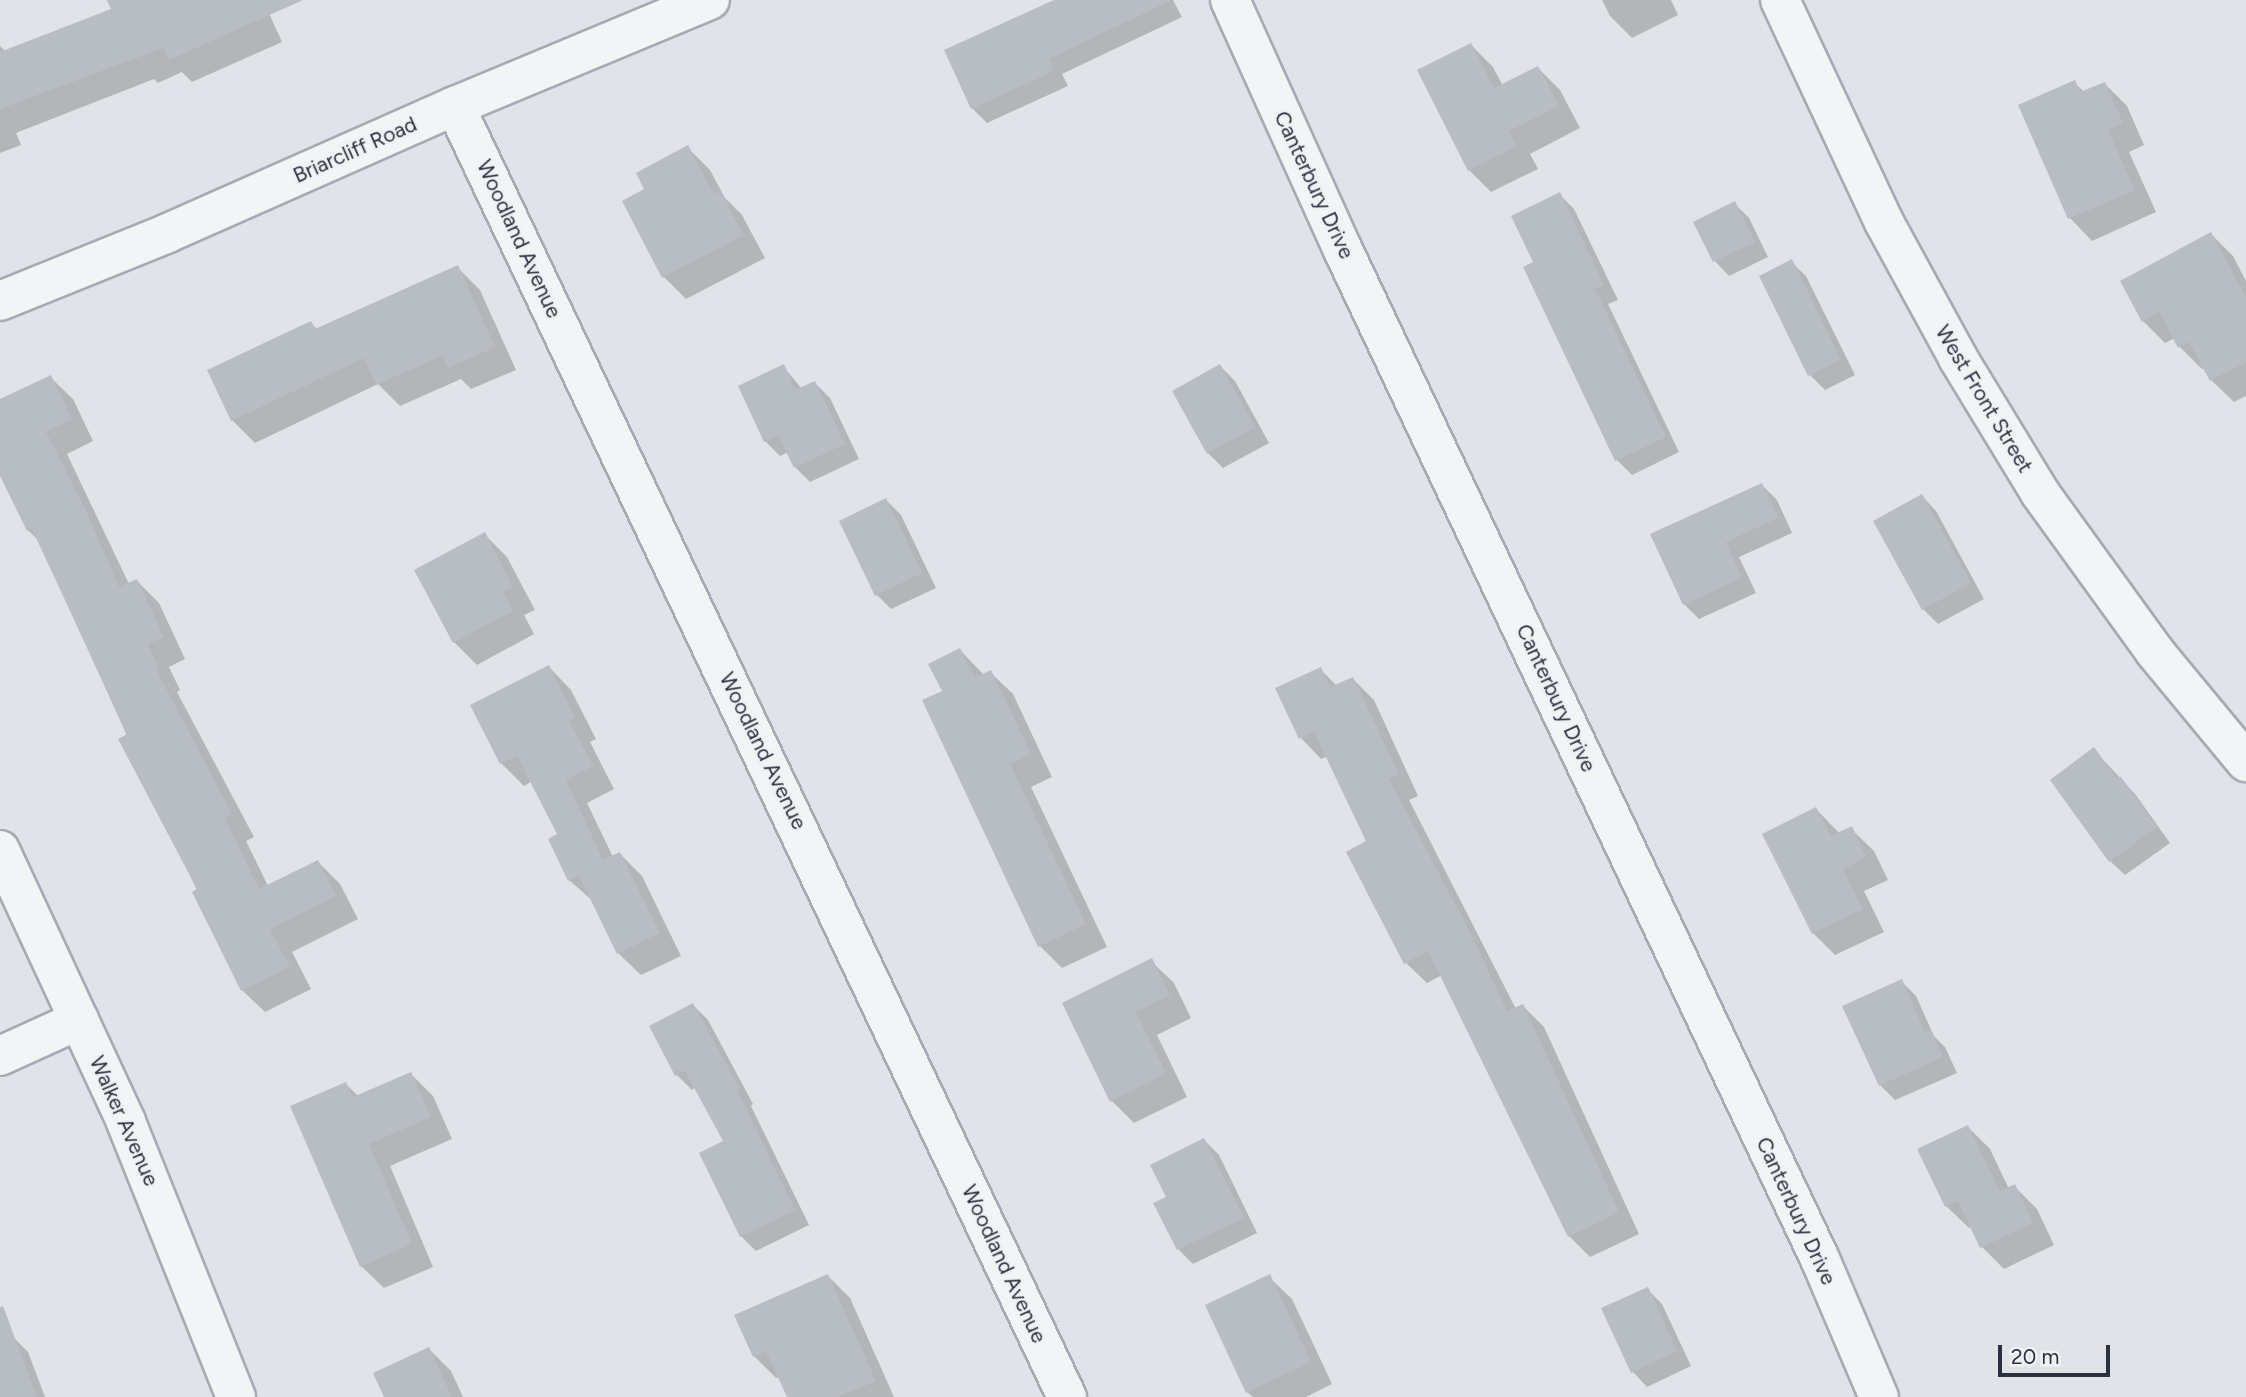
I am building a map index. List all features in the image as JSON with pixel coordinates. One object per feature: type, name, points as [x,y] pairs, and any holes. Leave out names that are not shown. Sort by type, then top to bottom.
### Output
[{"type":"street","name":"Briarcliff Road","points":[[0,301],[168,233],[455,106],[710,0]]},
{"type":"street","name":"Canterbury Drive","points":[[1230,0],[1343,250],[1820,1259],[1869,1394]]},
{"type":"street","name":"West Front Street","points":[[1780,0],[1885,222],[1958,358],[2040,493],[2155,652],[2246,762]]},
{"type":"street","name":"Woodland Avenue","points":[[455,106],[1067,1397]]},
{"type":"street","name":"Walker Avenue","points":[[0,850],[79,1020],[180,1251],[236,1397]]},
{"type":"street","points":[[0,1056],[79,1020]]},
{"type":"building","points":[[107,0],[303,0],[169,60],[163,48],[0,109],[0,52],[111,9]]},
{"type":"building","points":[[1054,0],[1172,0],[1049,59],[1054,71],[971,109],[944,50]]},
{"type":"building","points":[[1471,43],[1494,88],[1538,66],[1559,106],[1509,131],[1517,146],[1468,171],[1417,70]]},
{"type":"building","points":[[2075,80],[2080,92],[2105,82],[2123,123],[2108,130],[2135,190],[2068,219],[2018,105]]},
{"type":"building","points":[[688,145],[714,194],[720,191],[744,235],[662,278],[622,201],[644,189],[636,173]]},
{"type":"building","points":[[1560,192],[1604,285],[1595,289],[1666,437],[1615,461],[1523,267],[1533,262],[1511,216]]},
{"type":"building","points":[[1735,201],[1755,242],[1713,262],[1693,222]]},
{"type":"building","points":[[2211,232],[2246,297],[2246,362],[2210,381],[2189,342],[2178,348],[2159,312],[2142,322],[2120,281]]},
{"type":"building","points":[[1792,259],[1841,360],[1808,376],[1759,276]]},
{"type":"building","points":[[458,265],[495,347],[448,368],[442,356],[376,385],[364,358],[231,421],[207,370],[311,321],[315,329]]},
{"type":"building","points":[[784,364],[795,390],[815,381],[845,444],[794,468],[778,435],[764,442],[738,386]]},
{"type":"building","points":[[1220,364],[1255,427],[1207,454],[1172,391]]},
{"type":"building","points":[[51,375],[72,419],[46,432],[83,504],[119,587],[137,579],[164,637],[148,644],[159,668],[156,669],[232,814],[225,819],[259,889],[318,860],[337,896],[270,929],[290,967],[241,991],[192,892],[197,889],[118,739],[127,734],[32,529],[27,531],[0,476],[0,399]]},
{"type":"building","points":[[1762,483],[1778,518],[1726,542],[1742,578],[1683,605],[1650,534]]},
{"type":"building","points":[[1922,494],[1971,583],[1922,610],[1873,521]]},
{"type":"building","points":[[886,498],[922,573],[875,596],[839,521]]},
{"type":"building","points":[[485,532],[513,587],[503,592],[513,611],[453,643],[414,570]]},
{"type":"building","points":[[960,648],[975,678],[991,670],[1031,754],[1010,764],[1086,924],[1038,947],[922,700],[942,691],[928,664]]},
{"type":"building","points":[[549,665],[575,717],[569,720],[593,766],[566,780],[603,860],[620,852],[660,933],[617,954],[579,876],[568,881],[548,839],[557,834],[517,756],[500,764],[470,705]]},
{"type":"building","points":[[1321,667],[1330,687],[1353,677],[1399,774],[1389,779],[1471,934],[1507,1011],[1523,1004],[1619,1212],[1568,1237],[1428,951],[1404,964],[1346,852],[1366,841],[1314,732],[1299,739],[1275,688]]},
{"type":"building","points":[[2094,747],[2117,779],[2121,777],[2157,827],[2109,862],[2050,780]]},
{"type":"building","points":[[1816,807],[1831,836],[1852,826],[1866,857],[1843,869],[1863,909],[1812,934],[1762,834]]},
{"type":"building","points":[[1152,958],[1170,995],[1136,1012],[1166,1074],[1110,1102],[1062,1003]]},
{"type":"building","points":[[1902,979],[1925,1032],[1931,1030],[1943,1057],[1879,1086],[1842,1006]]},
{"type":"building","points":[[693,1003],[740,1089],[737,1090],[795,1210],[740,1237],[699,1153],[723,1141],[685,1071],[675,1076],[649,1026]]},
{"type":"building","points":[[411,1072],[431,1117],[369,1144],[412,1244],[360,1267],[290,1106],[346,1082],[353,1097]]},
{"type":"building","points":[[1968,1125],[2000,1191],[2015,1184],[2033,1223],[1980,1248],[1958,1201],[1945,1207],[1917,1149]]},
{"type":"building","points":[[1204,1138],[1244,1218],[1177,1250],[1153,1203],[1166,1197],[1150,1165]]},
{"type":"building","points":[[828,1274],[876,1381],[838,1397],[787,1397],[766,1351],[753,1357],[734,1315]]},
{"type":"building","points":[[1270,1274],[1311,1362],[1246,1393],[1205,1305]]},
{"type":"building","points":[[1648,1287],[1677,1351],[1631,1373],[1601,1308]]},
{"type":"building","points":[[3,1306],[37,1397],[0,1397],[0,1307]]},
{"type":"building","points":[[429,1347],[452,1397],[384,1397],[373,1373]]}]
